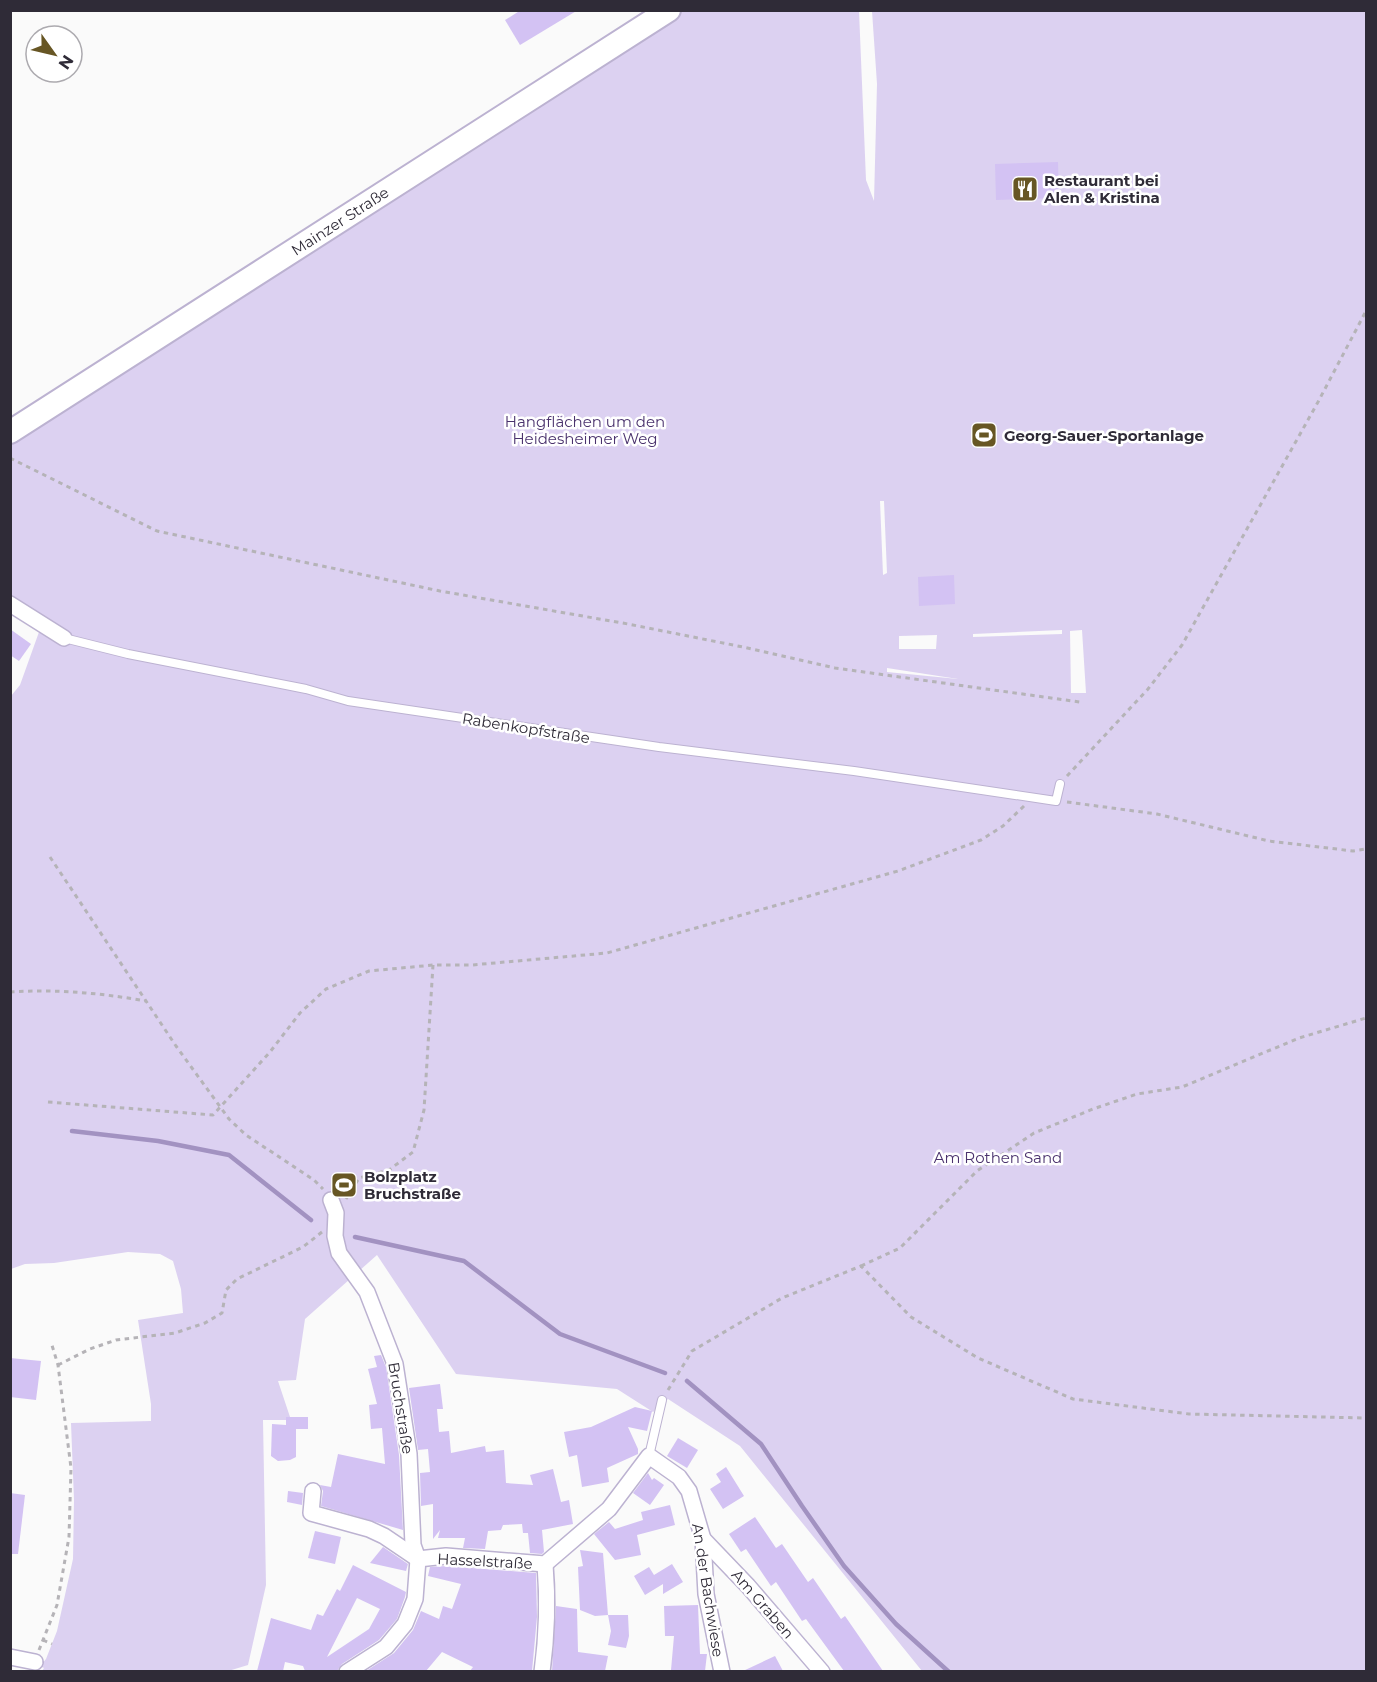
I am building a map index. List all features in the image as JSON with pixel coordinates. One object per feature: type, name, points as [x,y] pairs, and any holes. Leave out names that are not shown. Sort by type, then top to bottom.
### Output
[{"type":"main road","name":"Mainzer Straße","points":[[10,432],[669,10]]},
{"type":"street","name":"Rabenkopfstraße","points":[[10,604],[64,638]]},
{"type":"street","name":"Bruchstraße","points":[[334,1211],[334,1236],[339,1253],[367,1292],[396,1364],[409,1454],[412,1545],[418,1559],[415,1599],[405,1624],[386,1647],[347,1671]]},
{"type":"street","name":"Hasselstraße","points":[[418,1559],[446,1556],[545,1564],[609,1509],[649,1456]]},
{"type":"street","name":"An der Bachwiese","points":[[649,1456],[679,1477],[688,1491],[703,1539],[706,1594],[722,1671]]},
{"type":"street","points":[[313,1491],[311,1513],[369,1529],[384,1536],[418,1559]]},
{"type":"street","name":"Am Graben","points":[[703,1539],[748,1586],[822,1671]]},
{"type":"street","points":[[542,1671],[546,1646],[548,1602],[545,1564]]},
{"type":"street","points":[[10,1658],[34,1662]]},
{"type":"lane","name":"Rabenkopfstraße","points":[[64,638],[129,654],[306,689],[348,701],[659,747],[854,771],[1056,801]]},
{"type":"lane","points":[[1056,801],[1060,784]]},
{"type":"lane","points":[[649,1456],[662,1400]]},
{"type":"path","points":[[1060,784],[1148,689],[1182,645],[1318,402],[1366,311]]},
{"type":"path","points":[[10,458],[157,531],[450,593],[743,646],[835,668],[1080,702]]},
{"type":"path","points":[[48,1102],[213,1115],[270,1052],[300,1013],[326,989],[369,971],[607,953],[898,872],[981,840],[1021,810],[1031,797]]},
{"type":"path","points":[[1056,801],[1156,814],[1269,841],[1353,851],[1366,849]]},
{"type":"path","points":[[50,857],[176,1046],[220,1107],[246,1135],[314,1180],[326,1192],[334,1211]]},
{"type":"path","points":[[58,1365],[90,1348],[116,1340],[175,1333],[205,1323],[222,1313],[226,1290],[237,1279],[303,1247],[359,1178],[388,1170],[413,1152],[424,1110],[433,965]]},
{"type":"path","points":[[10,992],[34,990],[111,995],[146,1001]]},
{"type":"path","points":[[662,1400],[692,1351],[782,1298],[900,1248],[977,1171],[1034,1133],[1137,1094],[1182,1087],[1299,1038],[1366,1018]]},
{"type":"path","points":[[861,1266],[911,1317],[978,1358],[1073,1400],[1189,1414],[1366,1418]]},
{"type":"path","points":[[34,1662],[57,1605],[69,1537],[71,1468],[58,1365],[51,1342]]},
{"type":"path","points":[[43,1641],[52,1644]]},
{"type":"green space","points":[[683,11],[859,11],[866,180],[874,201],[877,84],[872,11],[1366,11],[1366,1671],[922,1671],[740,1446],[668,1399],[653,1412],[617,1389],[456,1374],[377,1255],[305,1319],[296,1380],[278,1381],[291,1420],[263,1420],[266,1585],[248,1665],[225,1672],[42,1671],[44,1668],[40,1666],[46,1659],[57,1631],[73,1559],[74,1500],[71,1423],[151,1421],[151,1404],[138,1320],[183,1313],[181,1289],[173,1261],[160,1254],[128,1252],[54,1263],[25,1264],[11,1269],[11,696],[20,685],[39,632],[52,625],[11,595],[11,442]],"holes":[[[880,501],[884,501],[887,573],[883,575]],[[1062,630],[1062,634],[973,637],[973,634]],[[1082,630],[1086,693],[1071,693],[1070,631]],[[937,635],[936,649],[899,649],[899,636]],[[887,668],[958,679],[887,672]]]},
{"type":"building","points":[[521,10],[578,10],[520,45],[505,20]]},
{"type":"building","points":[[1058,162],[1059,198],[996,200],[995,164]]},
{"type":"building","points":[[954,575],[955,604],[919,606],[918,577]]},
{"type":"building","points":[[10,629],[31,644],[19,661],[10,655]]},
{"type":"building","points":[[381,1355],[386,1367],[399,1455],[403,1530],[321,1506],[323,1491],[320,1485],[331,1487],[338,1454],[385,1464],[382,1428],[371,1429],[369,1405],[377,1404],[368,1369],[377,1367],[374,1356]]},
{"type":"building","points":[[10,1358],[41,1361],[36,1400],[10,1397]]},
{"type":"building","points":[[440,1384],[443,1409],[437,1409],[439,1432],[449,1431],[451,1453],[485,1446],[486,1452],[504,1450],[506,1483],[533,1485],[530,1475],[553,1469],[561,1502],[569,1500],[573,1524],[542,1530],[544,1552],[542,1554],[530,1553],[528,1533],[523,1533],[522,1524],[503,1525],[501,1530],[488,1531],[485,1549],[463,1548],[465,1538],[438,1538],[440,1530],[433,1539],[433,1504],[421,1506],[420,1473],[430,1472],[428,1449],[418,1450],[409,1388]]},
{"type":"building","points":[[635,1407],[652,1411],[647,1431],[628,1427],[638,1454],[607,1468],[609,1482],[582,1487],[577,1455],[569,1457],[564,1432],[591,1427]]},
{"type":"building","points":[[286,1417],[308,1417],[308,1429],[296,1429],[296,1457],[278,1461],[271,1456],[272,1424],[286,1425]]},
{"type":"building","points":[[678,1438],[698,1450],[687,1468],[667,1456]]},
{"type":"building","points":[[726,1467],[744,1496],[723,1509],[710,1489],[721,1482],[716,1474]]},
{"type":"building","points":[[648,1473],[652,1480],[654,1478],[664,1485],[650,1505],[633,1493]]},
{"type":"building","points":[[288,1491],[303,1493],[302,1505],[287,1502]]},
{"type":"building","points":[[10,1493],[25,1495],[18,1554],[10,1554]]},
{"type":"building","points":[[670,1505],[675,1525],[637,1535],[641,1555],[615,1560],[594,1534],[609,1522],[615,1529],[643,1520],[641,1512]]},
{"type":"building","points":[[755,1517],[776,1548],[782,1544],[808,1582],[813,1578],[841,1619],[845,1616],[883,1671],[844,1671],[806,1619],[802,1621],[776,1582],[771,1586],[746,1549],[741,1552],[729,1534]]},
{"type":"building","points":[[315,1531],[341,1537],[335,1564],[308,1558]]},
{"type":"building","points":[[383,1547],[408,1564],[406,1571],[370,1563]]},
{"type":"building","points":[[580,1550],[603,1553],[608,1615],[595,1616],[580,1610],[578,1567],[583,1566]]},
{"type":"building","points":[[672,1564],[683,1582],[663,1594],[663,1584],[645,1595],[634,1576],[649,1567],[654,1575]]},
{"type":"building","points":[[353,1565],[406,1592],[397,1619],[379,1640],[342,1664],[337,1671],[305,1671],[303,1666],[285,1662],[283,1671],[257,1671],[271,1618],[311,1630],[317,1614],[323,1616],[337,1589],[340,1591]],"holes":[[[357,1598],[380,1609],[369,1629],[327,1657]]]},
{"type":"building","points":[[446,1566],[536,1573],[537,1617],[532,1671],[470,1671],[473,1667],[442,1652],[426,1671],[366,1671],[394,1653],[413,1630],[421,1611],[439,1619],[443,1606],[452,1609],[461,1584],[428,1576],[430,1567]]},
{"type":"building","points":[[698,1605],[700,1654],[707,1654],[705,1671],[671,1670],[674,1636],[665,1636],[664,1606]]},
{"type":"building","points":[[556,1606],[577,1609],[578,1652],[608,1656],[605,1671],[552,1671]]},
{"type":"building","points":[[608,1615],[628,1615],[629,1636],[626,1648],[608,1645],[611,1631]]},
{"type":"building","points":[[775,1656],[783,1671],[743,1671]]},
{"type":"waterway","points":[[72,1131],[158,1141],[229,1155],[311,1220]]},
{"type":"waterway","points":[[355,1237],[464,1261],[560,1334],[665,1373]]},
{"type":"waterway","points":[[687,1381],[761,1444],[844,1566],[896,1624],[949,1672]]},
{"type":"place","name":"Restaurant bei Alen & Kristina","points":[[1025,189]]},
{"type":"place","name":"Georg-Sauer-Sportanlage","points":[[984,435]]},
{"type":"place","name":"Bolzplatz Bruchstraße","points":[[344,1185]]},
{"type":"park label","name":"Hangflächen um den Heidesheimer Weg","points":[[585,430]]},
{"type":"park label","name":"Am Rothen Sand","points":[[998,1157]]}]
